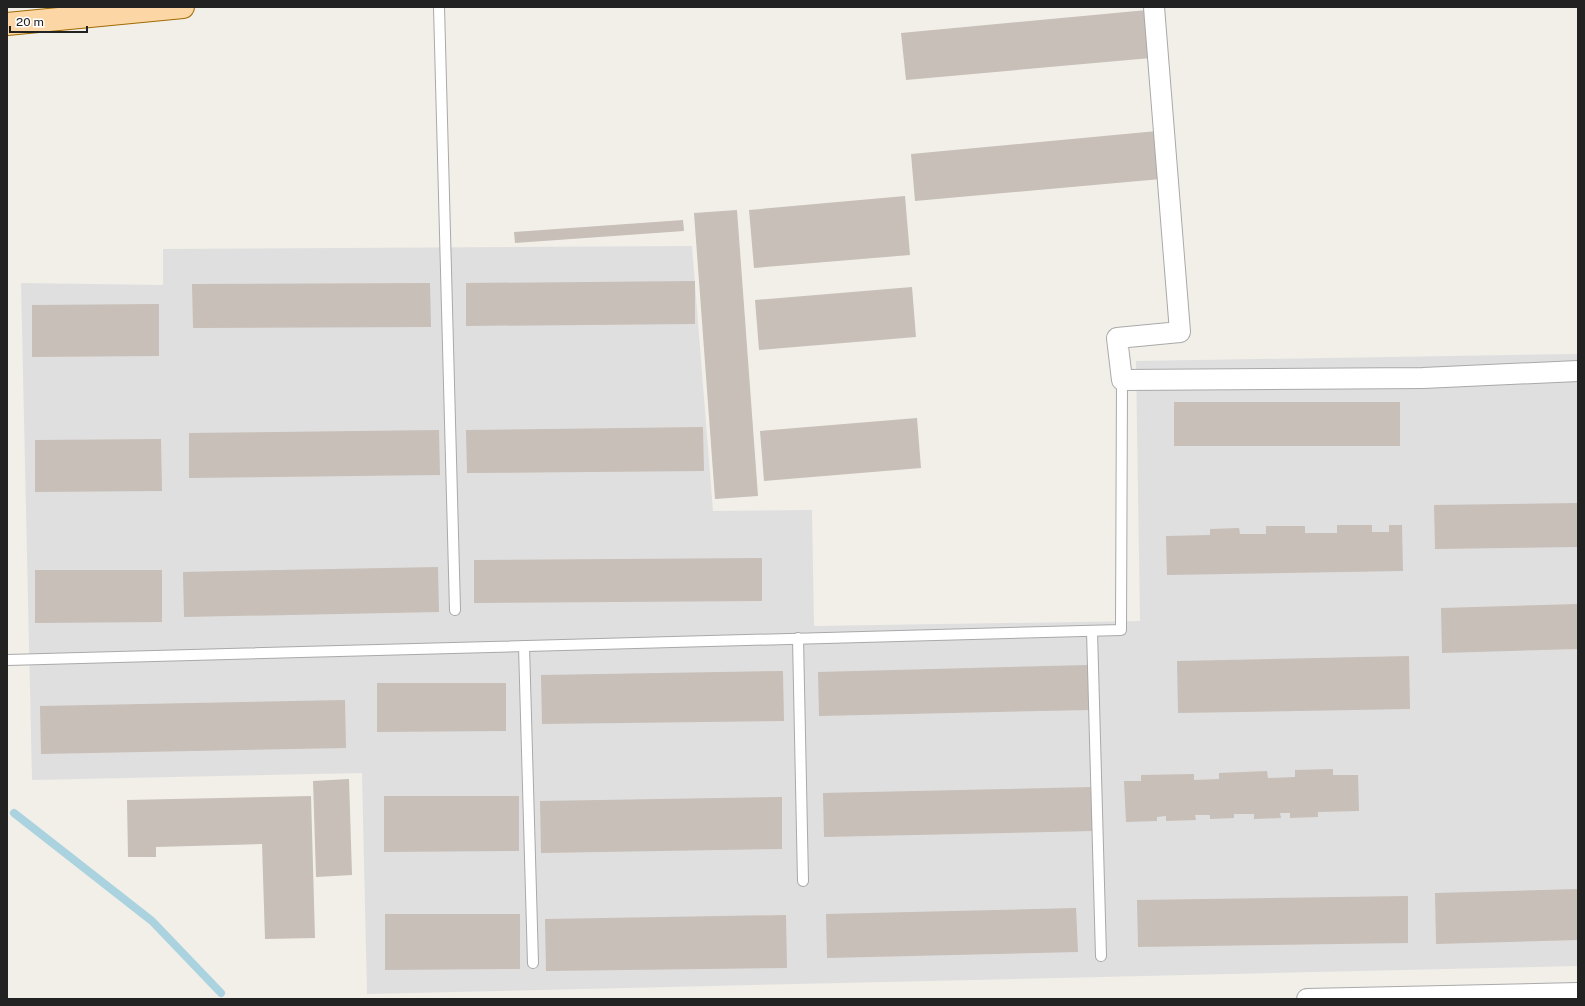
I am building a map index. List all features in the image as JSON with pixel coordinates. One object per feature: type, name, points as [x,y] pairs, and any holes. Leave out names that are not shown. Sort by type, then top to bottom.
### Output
[{"type":"main road","points":[[7,24],[183,7]]},
{"type":"street","points":[[1154,7],[1180,332],[1117,338],[1122,380],[1423,378],[1578,371]]},
{"type":"street","points":[[1307,999],[1578,993]]},
{"type":"lane","points":[[438,7],[455,610]]},
{"type":"lane","points":[[7,660],[1121,630],[1122,380]]},
{"type":"lane","points":[[1092,631],[1101,956]]},
{"type":"lane","points":[[798,638],[803,882]]},
{"type":"lane","points":[[524,646],[533,963]]},
{"type":"shaded area","points":[[692,246],[713,511],[812,510],[814,626],[1140,621],[1136,361],[1578,354],[1578,966],[367,994],[362,773],[32,780],[21,283],[163,285],[163,249]]},
{"type":"building","points":[[1147,10],[1151,58],[906,80],[901,33]]},
{"type":"building","points":[[1157,131],[1161,179],[915,201],[911,154]]},
{"type":"building","points":[[905,196],[910,255],[754,268],[749,210]]},
{"type":"building","points":[[737,210],[758,496],[715,499],[694,213]]},
{"type":"building","points":[[683,220],[684,231],[515,243],[514,232]]},
{"type":"building","points":[[695,281],[695,324],[466,326],[466,283]]},
{"type":"building","points":[[430,283],[431,327],[193,328],[192,284]]},
{"type":"building","points":[[912,287],[916,337],[759,350],[755,300]]},
{"type":"building","points":[[159,304],[159,356],[32,357],[32,305]]},
{"type":"building","points":[[1174,402],[1400,402],[1400,446],[1174,446]]},
{"type":"building","points":[[917,418],[921,468],[764,481],[760,431]]},
{"type":"building","points":[[703,427],[704,471],[467,473],[466,430]]},
{"type":"building","points":[[439,430],[440,475],[189,478],[189,433]]},
{"type":"building","points":[[161,439],[162,491],[35,492],[35,440]]},
{"type":"building","points":[[1578,503],[1578,547],[1435,549],[1434,505]]},
{"type":"building","points":[[1337,525],[1372,525],[1372,532],[1389,532],[1389,525],[1402,525],[1403,571],[1167,575],[1166,536],[1210,535],[1210,529],[1239,528],[1240,534],[1266,534],[1266,526],[1305,526],[1305,533],[1337,533]]},
{"type":"building","points":[[762,558],[762,601],[474,603],[474,560]]},
{"type":"building","points":[[438,567],[439,612],[184,617],[183,572]]},
{"type":"building","points":[[35,570],[162,570],[162,622],[35,623]]},
{"type":"building","points":[[1578,604],[1578,649],[1442,653],[1441,608]]},
{"type":"building","points":[[1409,656],[1410,709],[1178,713],[1177,661]]},
{"type":"building","points":[[1088,665],[1089,710],[819,716],[818,672]]},
{"type":"building","points":[[783,671],[784,721],[542,724],[541,675]]},
{"type":"building","points":[[377,683],[506,683],[506,731],[377,732]]},
{"type":"building","points":[[345,700],[346,748],[41,754],[40,706]]},
{"type":"building","points":[[1333,769],[1333,775],[1358,775],[1359,811],[1318,812],[1318,817],[1290,818],[1290,813],[1280,813],[1281,818],[1254,819],[1254,814],[1234,814],[1234,818],[1210,819],[1210,815],[1195,815],[1196,820],[1166,821],[1166,816],[1157,817],[1157,821],[1126,822],[1124,781],[1141,781],[1141,775],[1194,774],[1194,780],[1219,779],[1219,773],[1267,771],[1268,778],[1295,777],[1295,770]]},
{"type":"building","points":[[349,779],[352,875],[316,877],[313,781]]},
{"type":"building","points":[[1092,787],[1094,831],[824,837],[823,793]]},
{"type":"building","points":[[311,796],[315,938],[265,939],[262,844],[156,847],[156,857],[128,857],[127,800]]},
{"type":"building","points":[[384,796],[519,796],[519,851],[384,852]]},
{"type":"building","points":[[782,797],[782,849],[541,853],[540,801]]},
{"type":"building","points":[[1578,889],[1578,940],[1436,944],[1435,893]]},
{"type":"building","points":[[1408,896],[1408,943],[1138,947],[1137,900]]},
{"type":"building","points":[[1076,908],[1078,952],[827,958],[826,914]]},
{"type":"building","points":[[385,914],[520,914],[520,969],[385,970]]},
{"type":"building","points":[[786,915],[787,968],[546,971],[545,919]]},
{"type":"waterway","points":[[14,813],[152,921],[221,993]]}]
